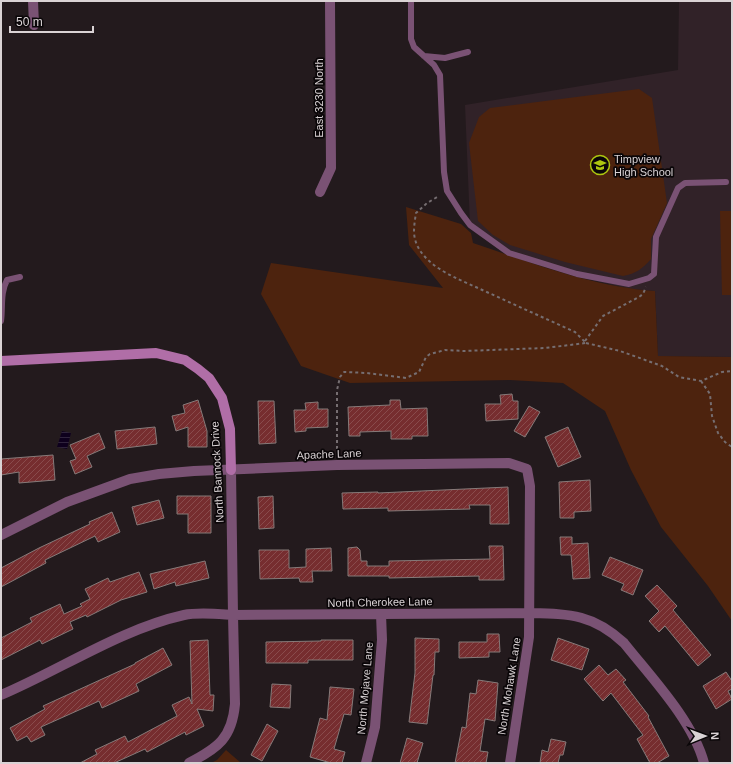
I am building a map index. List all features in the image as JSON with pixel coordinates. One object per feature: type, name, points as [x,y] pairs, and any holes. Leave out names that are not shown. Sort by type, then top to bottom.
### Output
[{"type":"street","points":[[33,1],[34,24]]},
{"type":"street","name":"East 3230 North","points":[[320,192],[331,168],[330,1]]},
{"type":"street","name":"North Bannock Drive","points":[[1,361],[156,353],[185,360],[208,378],[222,398],[230,429],[236,704],[231,726],[220,743],[209,753],[189,763]]},
{"type":"street","name":"Apache Lane","points":[[1,535],[67,502],[130,479],[159,474],[337,465],[509,463],[526,469],[530,486],[529,612]]},
{"type":"street","name":"North Mohawk Lane","points":[[510,763],[529,637],[529,612]]},
{"type":"street","name":"North Cherokee Lane","points":[[1,695],[127,635],[157,623],[185,615],[564,613],[579,616],[591,621],[613,633],[624,643],[690,730],[704,763]]},
{"type":"street","name":"North Mojave Lane","points":[[366,763],[375,727],[382,640],[381,614]]},
{"type":"lane","points":[[411,1],[411,39],[414,47],[434,65],[440,75],[444,172],[447,191],[470,225],[509,253],[576,274],[629,284],[649,278],[654,274],[656,237],[678,188],[685,183],[726,182]]},
{"type":"lane","points":[[424,56],[445,58],[468,52]]},
{"type":"lane","points":[[1,321],[2,292],[4,286],[7,280],[20,277]]},
{"type":"path","points":[[447,191],[427,203],[416,213],[414,233],[418,247],[425,257],[446,274],[575,332],[585,342]]},
{"type":"path","points":[[585,342],[587,337],[603,316],[639,298]]},
{"type":"path","points":[[337,455],[337,390],[340,377],[344,372],[367,373],[406,378],[419,372],[426,357],[430,354],[445,350],[464,351],[545,348],[585,342],[620,351],[662,366],[679,377],[701,381],[722,372],[732,371]]},
{"type":"path","points":[[701,381],[710,394],[712,416],[718,433],[725,442],[732,447]]},
{"type":"shaded area","name":"Timpview High School","points":[[679,1],[732,1],[732,357],[658,356],[655,291],[630,289],[574,276],[508,255],[470,225],[465,105],[678,70]]},
{"type":"shaded area","points":[[639,89],[652,98],[667,203],[651,239],[651,259],[642,268],[632,274],[623,276],[565,262],[510,245],[493,235],[478,221],[469,143],[479,117],[490,108]]},
{"type":"shaded area","points":[[406,207],[461,224],[471,233],[473,243],[563,273],[609,285],[655,291],[658,356],[732,357],[732,621],[708,586],[661,527],[631,470],[605,411],[563,383],[510,380],[350,383],[301,366],[261,294],[271,263],[443,288],[409,245]]},
{"type":"shaded area","points":[[720,211],[732,211],[732,295],[722,295]]},
{"type":"shaded area","points":[[62,431],[71,433],[67,449],[57,447]]},
{"type":"shaded area","points":[[226,750],[241,763],[211,763],[217,760]]},
{"type":"building","points":[[512,394],[513,401],[518,401],[518,419],[486,421],[485,404],[501,404],[500,395]]},
{"type":"building","points":[[198,400],[207,431],[207,447],[188,447],[188,427],[176,431],[172,416],[185,413],[183,405]]},
{"type":"building","points":[[390,400],[400,400],[401,409],[427,408],[428,436],[412,436],[412,439],[391,439],[391,431],[360,432],[360,436],[349,436],[348,407],[390,405]]},
{"type":"building","points":[[258,401],[274,401],[276,443],[259,444]]},
{"type":"building","points":[[318,402],[318,409],[328,409],[328,427],[306,428],[306,431],[295,432],[294,410],[306,410],[305,403]]},
{"type":"building","points":[[529,406],[540,412],[525,437],[514,431]]},
{"type":"building","points":[[155,427],[157,444],[117,449],[115,431]]},
{"type":"building","points":[[568,427],[581,457],[558,467],[545,437]]},
{"type":"building","points":[[99,433],[105,448],[87,456],[92,467],[75,474],[70,461],[76,459],[70,445]]},
{"type":"building","points":[[53,455],[55,480],[19,483],[19,472],[1,475],[1,459]]},
{"type":"building","points":[[590,480],[591,511],[574,512],[574,518],[560,518],[559,482]]},
{"type":"building","points":[[508,487],[509,524],[490,524],[490,505],[469,505],[470,509],[388,511],[388,508],[343,509],[342,493],[378,493]]},
{"type":"building","points":[[177,496],[211,496],[211,533],[188,533],[188,514],[177,514]]},
{"type":"building","points":[[273,496],[274,528],[259,529],[258,497]]},
{"type":"building","points":[[159,500],[164,518],[137,525],[132,507]]},
{"type":"building","points":[[112,512],[120,532],[98,542],[95,536],[45,560],[46,563],[1,587],[1,568],[90,524],[89,522]]},
{"type":"building","points":[[560,537],[572,537],[572,544],[588,543],[590,578],[573,579],[571,555],[561,555]]},
{"type":"building","points":[[489,546],[503,546],[504,580],[479,580],[479,576],[389,578],[389,576],[348,576],[348,548],[357,547],[360,550],[361,561],[367,561],[367,566],[389,566],[389,561],[490,559]]},
{"type":"building","points":[[331,548],[332,571],[312,571],[313,582],[300,582],[299,578],[260,579],[259,550],[289,550],[289,568],[306,567],[306,549]]},
{"type":"building","points":[[610,557],[643,570],[633,595],[621,590],[624,584],[602,575]]},
{"type":"building","points":[[205,561],[209,578],[176,586],[175,582],[154,589],[150,574]]},
{"type":"building","points":[[139,572],[147,592],[121,600],[87,617],[86,615],[70,622],[73,629],[42,644],[40,640],[1,660],[1,638],[32,622],[30,618],[60,604],[64,614],[82,606],[80,604],[90,599],[85,589],[108,578],[110,582]]},
{"type":"building","points":[[657,585],[677,606],[673,610],[711,655],[698,666],[665,626],[659,632],[649,621],[659,611],[645,596]]},
{"type":"building","points":[[487,634],[499,634],[500,652],[489,652],[489,657],[459,658],[459,642],[487,642]]},
{"type":"building","points":[[415,638],[439,639],[439,652],[435,652],[434,675],[427,724],[409,722],[415,673]]},
{"type":"building","points":[[558,638],[589,649],[582,670],[551,660]]},
{"type":"building","points":[[208,640],[210,695],[214,695],[213,711],[197,709],[204,726],[186,735],[185,732],[147,752],[145,749],[114,763],[80,763],[97,754],[95,750],[125,736],[128,742],[177,716],[172,705],[189,697],[192,704],[190,641]]},
{"type":"building","points":[[353,640],[353,660],[308,660],[308,663],[266,663],[266,642]]},
{"type":"building","points":[[163,648],[172,665],[136,684],[139,691],[102,708],[99,701],[41,727],[45,735],[31,742],[27,736],[17,741],[10,728],[45,709],[43,706],[135,664]]},
{"type":"building","points":[[599,665],[608,675],[616,669],[626,680],[623,682],[649,716],[648,717],[669,756],[657,763],[650,763],[637,739],[643,735],[611,693],[603,701],[584,679]]},
{"type":"building","points":[[726,672],[732,681],[732,689],[728,691],[732,699],[716,709],[703,686]]},
{"type":"building","points":[[478,680],[498,683],[495,721],[485,719],[480,751],[488,752],[486,763],[455,763],[462,727],[466,728],[470,693],[476,694]]},
{"type":"building","points":[[272,684],[291,685],[290,708],[270,707]]},
{"type":"building","points":[[330,687],[354,689],[351,715],[344,714],[334,749],[345,752],[342,763],[331,763],[310,757],[320,718],[327,720]]},
{"type":"building","points":[[267,724],[278,731],[262,761],[251,755]]},
{"type":"building","points":[[407,738],[423,743],[417,763],[400,763]]},
{"type":"building","points":[[551,739],[566,742],[563,755],[560,755],[558,763],[540,763],[542,750],[548,752]]},
{"type":"place","name":"Timpview High School","points":[[600,165]]}]
